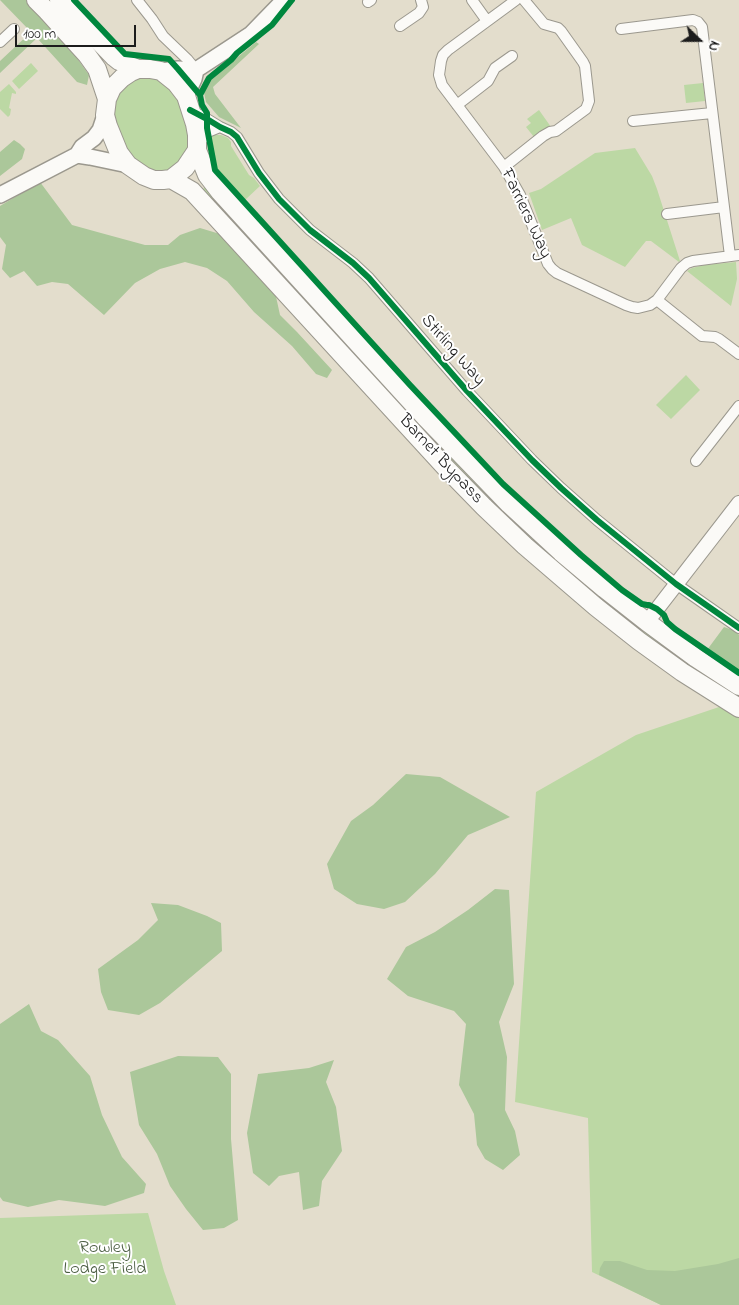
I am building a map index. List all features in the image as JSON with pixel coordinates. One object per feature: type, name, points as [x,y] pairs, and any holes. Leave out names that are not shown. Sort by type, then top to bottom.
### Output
[{"type":"highway","points":[[36,0],[87,55],[97,69],[111,136],[128,165],[144,176],[154,180],[171,179],[185,168],[197,148],[196,130],[188,103],[176,83],[161,71],[138,69],[119,61],[59,0]]},
{"type":"highway","points":[[106,107],[112,88],[119,80],[138,69]]},
{"type":"highway","name":"Barnet Bypass","points":[[197,148],[207,175],[220,192],[456,451],[509,504],[605,589],[696,658],[739,686]]},
{"type":"highway","name":"Barnet Bypass","points":[[171,179],[192,192],[445,467],[525,546],[596,607],[639,640],[682,672],[739,708]]},
{"type":"main road","points":[[161,71],[178,69],[196,70],[251,34],[284,0]]},
{"type":"main road","points":[[188,103],[196,70]]},
{"type":"main road","points":[[0,195],[77,155],[82,147],[94,138],[100,130],[106,107]]},
{"type":"main road","points":[[77,155],[128,165]]},
{"type":"street","points":[[137,0],[163,36],[196,70]]},
{"type":"street","points":[[400,26],[419,13],[423,7],[421,0]]},
{"type":"street","points":[[472,0],[487,21]]},
{"type":"street","name":"Farriers Way","points":[[516,0],[443,55],[440,61],[440,81],[504,167],[520,195],[548,264],[557,273],[632,307],[645,307],[657,300]]},
{"type":"street","points":[[504,167],[543,136],[556,131],[584,110],[589,101],[583,62],[561,31],[558,28],[544,24],[524,0]]},
{"type":"street","points":[[621,29],[693,20],[702,27],[724,207],[735,256],[688,263],[682,267],[657,300],[702,336],[715,337],[739,354]]},
{"type":"street","points":[[0,42],[14,29]]},
{"type":"street","points":[[457,105],[488,81],[495,68],[512,56]]},
{"type":"street","name":"Stirling Way","points":[[188,103],[236,137],[259,173],[279,199],[310,230],[353,263],[369,278],[467,392],[532,460],[596,520],[676,584],[739,628]]},
{"type":"street","points":[[633,121],[712,113]]},
{"type":"street","points":[[197,148],[208,132],[220,127]]},
{"type":"street","points":[[667,214],[724,207]]},
{"type":"street","points":[[696,461],[739,406]]},
{"type":"street","points":[[647,622],[738,507]]},
{"type":"green space","points":[[0,0],[26,0],[72,51],[89,75],[87,85],[77,82],[37,38],[0,73],[0,61],[31,32]]},
{"type":"green space","points":[[256,42],[259,44],[213,87],[215,94],[241,128],[219,117],[206,102],[204,93],[210,80]]},
{"type":"green space","points":[[31,63],[38,71],[19,89],[12,81]]},
{"type":"green space","points":[[149,77],[163,82],[176,94],[184,114],[189,145],[185,158],[176,168],[161,174],[148,171],[135,162],[121,139],[114,116],[114,104],[118,91],[133,80]]},
{"type":"green space","points":[[703,83],[705,101],[686,103],[684,85]]},
{"type":"green space","points":[[9,84],[16,94],[12,93],[9,108],[11,109],[10,115],[8,117],[0,109],[0,92]]},
{"type":"green space","points":[[539,110],[551,127],[534,137],[526,127],[531,123],[527,119]]},
{"type":"green space","points":[[221,135],[228,138],[249,175],[260,186],[245,200],[216,168],[210,137]]},
{"type":"green space","points":[[14,140],[25,149],[22,159],[0,176],[0,152]]},
{"type":"green space","points":[[635,148],[652,176],[679,262],[651,241],[646,241],[625,267],[582,245],[571,218],[542,230],[529,193],[541,189],[595,153]]},
{"type":"green space","points":[[40,182],[72,225],[145,245],[168,245],[180,235],[200,228],[220,234],[275,292],[280,315],[332,370],[327,378],[316,374],[292,346],[254,312],[227,281],[207,268],[185,262],[160,269],[135,283],[104,315],[68,284],[52,282],[37,286],[24,271],[10,278],[2,269],[6,245],[0,237],[0,206]]},
{"type":"green space","points":[[205,187],[460,466],[511,516],[684,659],[739,695],[739,700],[692,670],[586,590],[495,507],[438,449],[202,190]]},
{"type":"green space","points":[[736,262],[737,279],[731,306],[687,271],[704,265]]},
{"type":"green space","points":[[686,375],[700,390],[671,419],[656,405]]},
{"type":"green space","points":[[724,627],[736,631],[739,635],[739,671],[707,650]]},
{"type":"green space","points":[[722,706],[739,716],[739,1305],[661,1305],[592,1272],[588,1118],[515,1102],[536,792],[636,735]]},
{"type":"green space","points":[[406,774],[440,777],[510,817],[468,835],[435,874],[405,902],[384,909],[357,904],[334,889],[327,864],[351,821],[373,805]]},
{"type":"green space","points":[[495,889],[509,890],[514,984],[499,1022],[507,1057],[505,1110],[515,1131],[520,1155],[503,1170],[485,1159],[477,1145],[474,1114],[459,1085],[466,1024],[454,1011],[408,996],[387,979],[406,947],[435,932]]},
{"type":"green space","points":[[151,903],[178,905],[221,923],[222,951],[160,1003],[139,1015],[108,1010],[101,992],[98,969],[138,940],[158,920]]},
{"type":"green space","points":[[29,1004],[41,1031],[58,1040],[90,1076],[102,1115],[122,1157],[146,1184],[144,1193],[105,1206],[59,1200],[28,1207],[3,1201],[0,1197],[0,1024]]},
{"type":"green space","points":[[178,1056],[218,1057],[231,1074],[231,1139],[238,1220],[224,1228],[203,1230],[170,1186],[157,1154],[139,1125],[130,1072]]},
{"type":"green space","points":[[334,1060],[326,1082],[336,1107],[342,1151],[322,1181],[319,1206],[303,1210],[299,1172],[279,1176],[269,1186],[253,1173],[247,1133],[258,1074],[309,1068]]},
{"type":"green space","name":"Rowley Lodge Field","points":[[148,1213],[164,1271],[176,1305],[0,1305],[0,1218]]},
{"type":"green space","points":[[739,1258],[739,1305],[661,1305],[599,1275],[604,1261],[620,1261],[647,1270],[675,1271],[718,1264]]},
{"type":"cycle path","points":[[74,0],[125,54],[169,59],[178,69],[200,95],[202,105],[207,113],[207,128],[215,170],[410,385],[503,484],[622,590],[642,604],[657,609],[675,629],[739,673]]},
{"type":"cycle path","points":[[200,95],[209,78],[272,25],[292,0]]},
{"type":"cycle path","points":[[190,110],[237,137],[259,173],[279,199],[310,230],[353,263],[369,278],[467,391],[561,488],[676,584],[739,628]]}]
